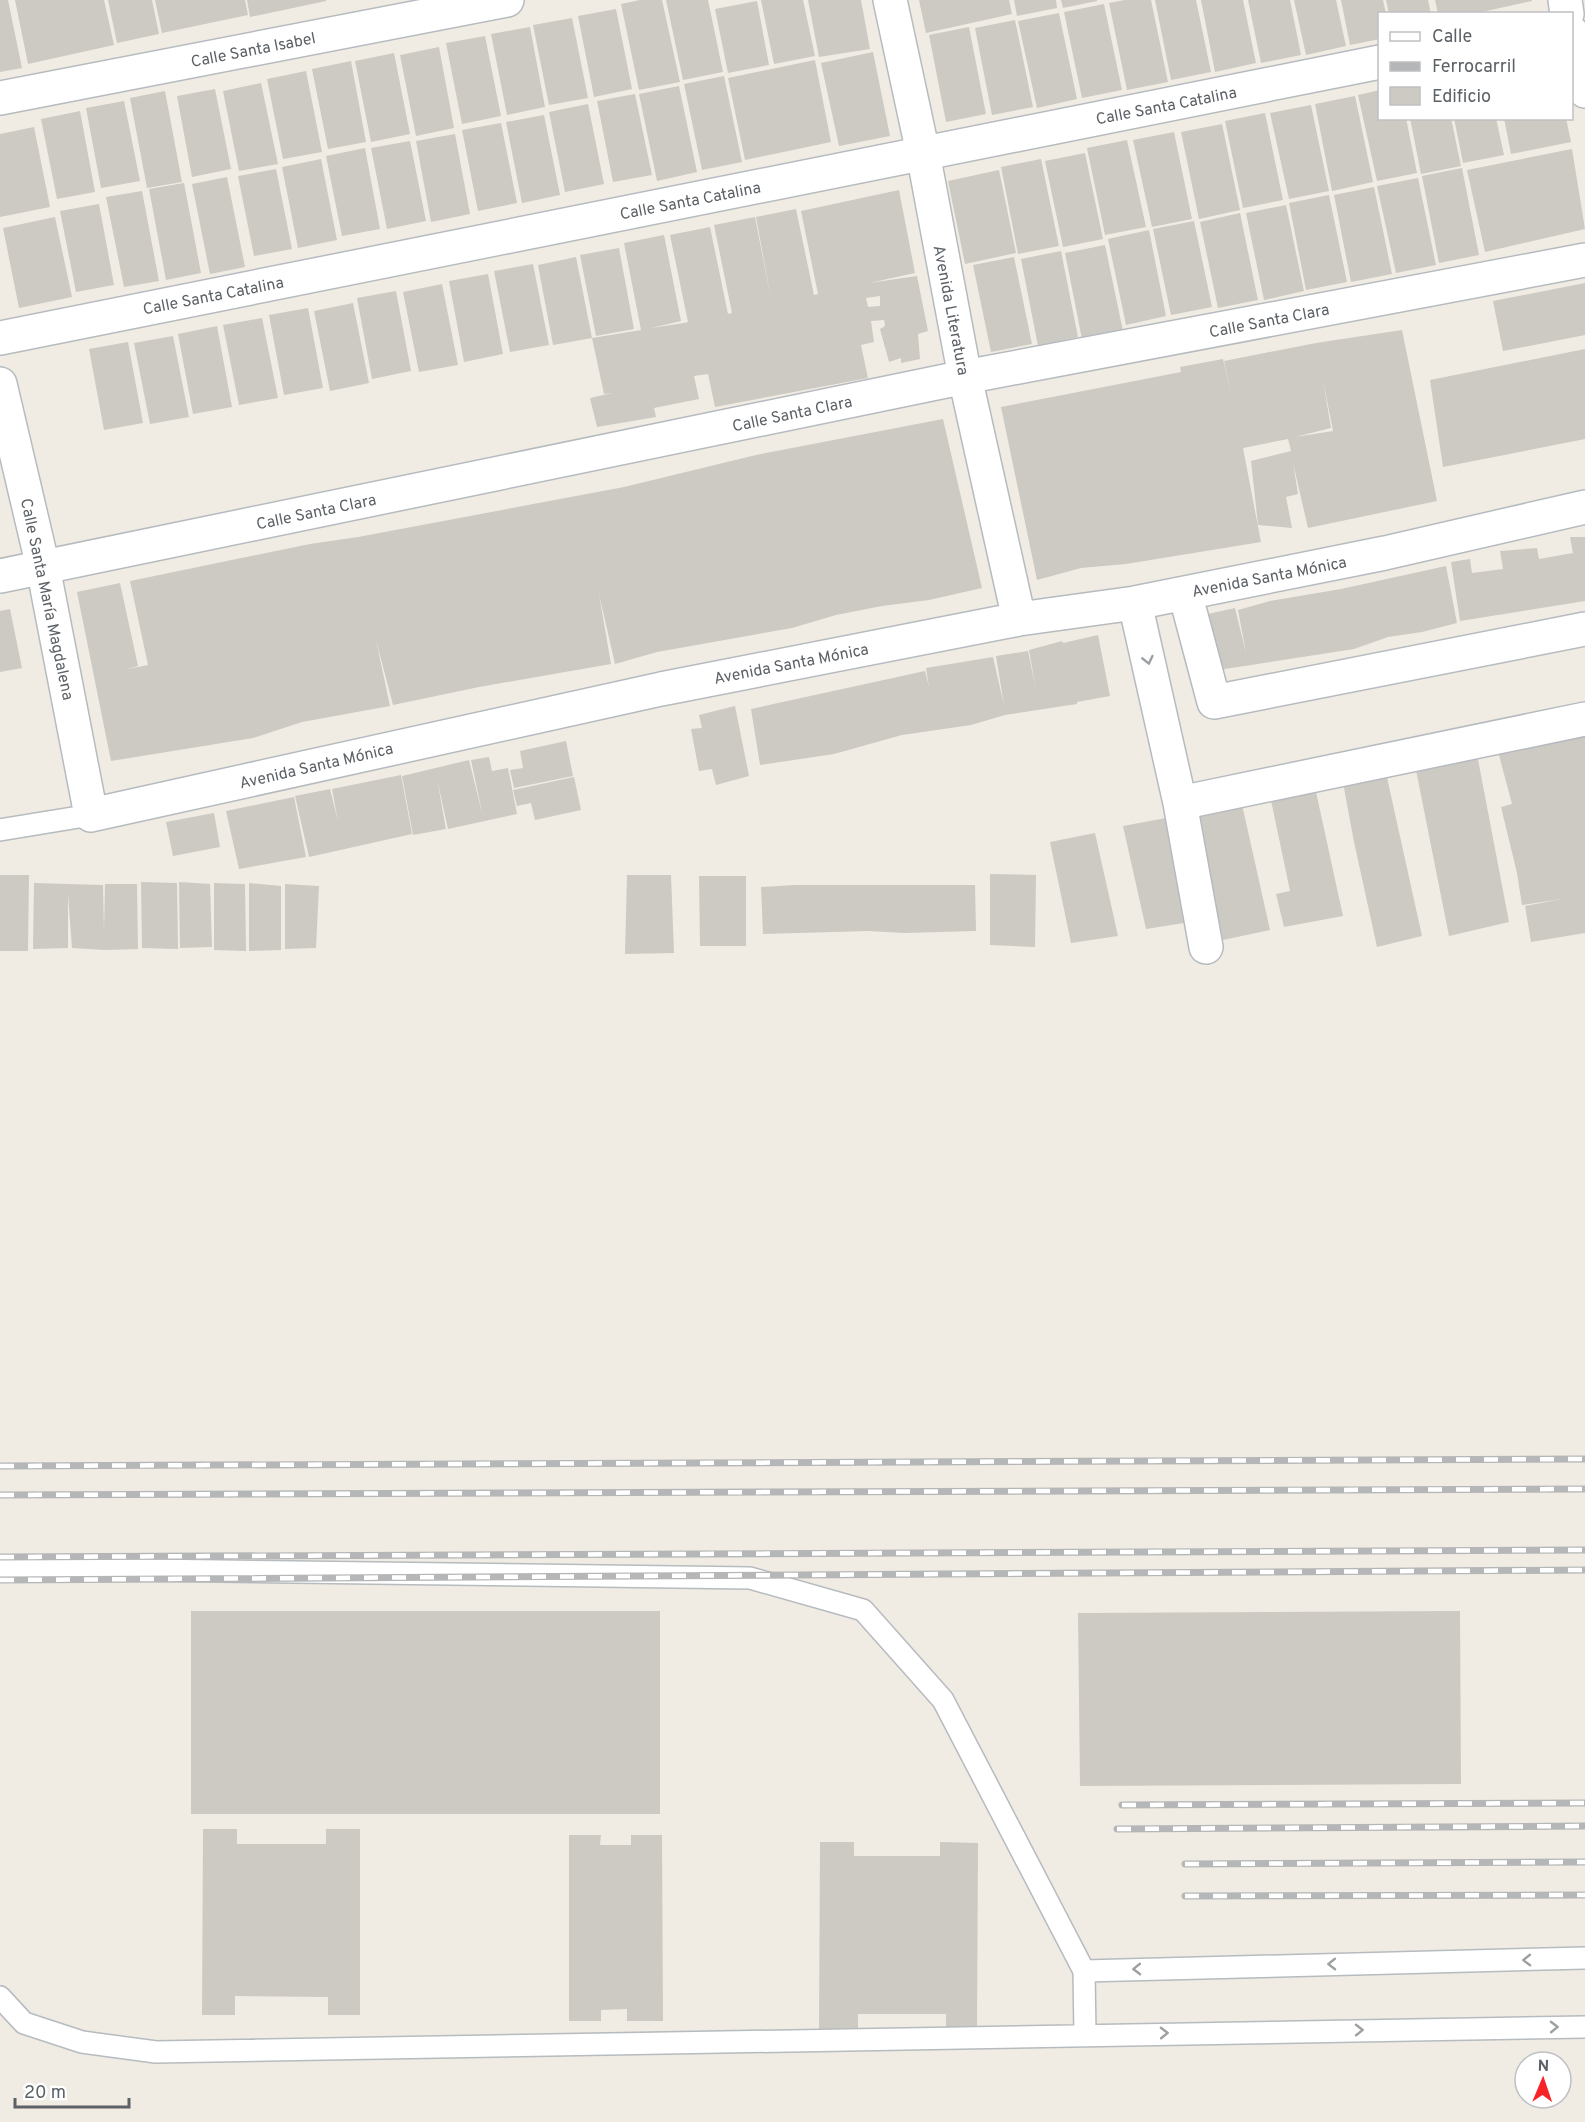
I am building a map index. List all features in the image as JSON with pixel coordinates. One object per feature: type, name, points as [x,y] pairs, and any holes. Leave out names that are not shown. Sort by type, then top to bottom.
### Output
[{"type":"street","name":"Calle Santa Isabel","points":[[0,98],[507,0]]},
{"type":"street","name":"Avenida Literatura","points":[[890,0],[923,153],[965,377],[1019,619]]},
{"type":"street","points":[[1573,37],[1585,91]]},
{"type":"street","name":"Calle Santa Catalina","points":[[0,338],[1378,62]]},
{"type":"street","name":"Calle Santa Clara","points":[[0,576],[965,377],[1585,260]]},
{"type":"street","name":"Calle Santa María Magdalena","points":[[0,384],[43,567],[92,815]]},
{"type":"street","name":"Avenida Santa Mónica","points":[[92,815],[661,689],[1019,619],[1135,603],[1385,553],[1585,507]]},
{"type":"street","points":[[1185,593],[1214,702],[1585,629]]},
{"type":"street","points":[[1135,603],[1180,803],[1206,947]]},
{"type":"street","points":[[1180,803],[1585,719]]},
{"type":"lane","name":"Avenida Santa Mónica","points":[[0,830],[92,815]]},
{"type":"lane","points":[[0,1568],[750,1578],[863,1610],[944,1700],[1084,1971],[1084,2034]]},
{"type":"lane","points":[[1084,1971],[1585,1958]]},
{"type":"lane","points":[[0,1997],[24,2023],[82,2042],[156,2052],[1585,2027]]},
{"type":"building","points":[[0,0],[8,0],[22,68],[0,72]]},
{"type":"building","points":[[15,0],[104,0],[114,45],[28,64]]},
{"type":"building","points":[[108,0],[152,0],[159,34],[117,43]]},
{"type":"building","points":[[155,0],[245,0],[248,15],[162,33]]},
{"type":"building","points":[[247,0],[326,0],[326,1],[250,17]]},
{"type":"building","points":[[640,0],[662,0],[680,82],[639,90],[621,4]]},
{"type":"building","points":[[666,0],[708,0],[723,72],[683,80]]},
{"type":"building","points":[[761,0],[803,0],[815,56],[774,64]]},
{"type":"building","points":[[808,0],[861,0],[870,49],[819,57]]},
{"type":"building","points":[[919,0],[1009,0],[1012,14],[926,33]]},
{"type":"building","points":[[1014,0],[1056,0],[1057,8],[1017,16]]},
{"type":"building","points":[[1061,0],[1097,0],[1097,1],[1063,8]]},
{"type":"building","points":[[1125,0],[1151,0],[1168,82],[1127,90],[1109,3]]},
{"type":"building","points":[[1155,0],[1196,0],[1211,72],[1171,80]]},
{"type":"building","points":[[1201,0],[1243,0],[1256,63],[1215,72]]},
{"type":"building","points":[[1248,0],[1290,0],[1301,55],[1261,63]]},
{"type":"building","points":[[1294,0],[1336,0],[1346,46],[1306,55]]},
{"type":"building","points":[[1341,0],[1383,0],[1386,12],[1378,12],[1378,39],[1350,45]]},
{"type":"building","points":[[1386,0],[1428,0],[1431,12],[1389,12]]},
{"type":"building","points":[[1435,0],[1532,0],[1482,12],[1438,12]]},
{"type":"building","points":[[757,1],[769,65],[728,73],[715,9]]},
{"type":"building","points":[[1104,4],[1122,90],[1082,98],[1064,12]]},
{"type":"building","points":[[616,9],[632,89],[594,97],[578,16]]},
{"type":"building","points":[[1059,13],[1077,99],[1037,108],[1018,21]]},
{"type":"building","points":[[572,18],[588,98],[549,105],[533,25]]},
{"type":"building","points":[[1015,20],[1033,107],[992,115],[975,28]]},
{"type":"building","points":[[530,27],[545,107],[507,115],[491,34]]},
{"type":"building","points":[[969,27],[986,114],[946,122],[929,35]]},
{"type":"building","points":[[485,36],[501,116],[462,124],[446,43]]},
{"type":"building","points":[[439,47],[454,128],[416,136],[400,55]]},
{"type":"building","points":[[873,52],[890,136],[839,146],[821,63]]},
{"type":"building","points":[[394,53],[410,134],[371,142],[355,61]]},
{"type":"building","points":[[815,60],[831,142],[745,160],[728,78]]},
{"type":"building","points":[[351,61],[366,142],[328,149],[312,69]]},
{"type":"building","points":[[306,71],[322,152],[283,159],[267,79]]},
{"type":"building","points":[[724,76],[742,162],[702,170],[684,84]]},
{"type":"building","points":[[261,83],[278,164],[239,171],[223,91]]},
{"type":"building","points":[[679,86],[697,172],[657,181],[639,94]]},
{"type":"building","points":[[215,89],[231,169],[192,177],[177,96]]},
{"type":"building","points":[[1378,90],[1378,120],[1406,120],[1417,173],[1377,181],[1358,95]]},
{"type":"building","points":[[165,91],[182,182],[147,188],[130,98]]},
{"type":"building","points":[[635,94],[652,175],[613,182],[597,101]]},
{"type":"building","points":[[1355,96],[1373,182],[1332,191],[1315,104]]},
{"type":"building","points":[[124,101],[140,181],[101,188],[86,108]]},
{"type":"building","points":[[588,104],[604,184],[565,192],[549,112]]},
{"type":"building","points":[[1311,105],[1329,191],[1289,199],[1270,113]]},
{"type":"building","points":[[80,111],[95,192],[57,199],[41,119]]},
{"type":"building","points":[[1265,113],[1283,200],[1243,208],[1225,121]]},
{"type":"building","points":[[544,115],[560,195],[522,203],[506,122]]},
{"type":"building","points":[[1410,120],[1451,120],[1461,166],[1421,174]]},
{"type":"building","points":[[1454,120],[1496,120],[1504,155],[1463,163]]},
{"type":"building","points":[[1504,120],[1566,120],[1571,142],[1511,154]]},
{"type":"building","points":[[501,123],[517,203],[478,211],[462,130]]},
{"type":"building","points":[[1222,124],[1240,210],[1199,219],[1181,132]]},
{"type":"building","points":[[34,127],[50,207],[0,217],[0,134]]},
{"type":"building","points":[[1174,132],[1192,219],[1152,227],[1133,140]]},
{"type":"building","points":[[455,134],[470,214],[431,222],[416,141]]},
{"type":"building","points":[[1127,140],[1146,227],[1105,235],[1087,148]]},
{"type":"building","points":[[410,141],[426,221],[387,229],[371,148]]},
{"type":"building","points":[[365,148],[380,229],[342,236],[326,156]]},
{"type":"building","points":[[1572,149],[1585,229],[1485,252],[1467,170]]},
{"type":"building","points":[[1085,153],[1103,239],[1063,247],[1045,161]]},
{"type":"building","points":[[321,159],[337,240],[298,248],[282,167]]},
{"type":"building","points":[[1041,159],[1059,246],[1018,254],[1001,167]]},
{"type":"building","points":[[1462,168],[1479,255],[1439,263],[1422,176]]},
{"type":"building","points":[[276,169],[292,249],[254,256],[238,176]]},
{"type":"building","points":[[999,170],[1016,253],[965,264],[948,181]]},
{"type":"building","points":[[227,177],[245,267],[210,274],[192,184]]},
{"type":"building","points":[[1418,178],[1436,265],[1396,273],[1377,186]]},
{"type":"building","points":[[184,183],[201,273],[166,280],[149,189]]},
{"type":"building","points":[[1374,187],[1392,274],[1351,282],[1334,195]]},
{"type":"building","points":[[899,190],[915,273],[869,283],[917,276],[928,331],[918,334],[920,359],[901,363],[901,358],[889,362],[880,329],[885,326],[884,320],[871,321],[874,342],[861,345],[868,378],[715,407],[708,374],[694,376],[699,399],[654,408],[656,417],[597,427],[590,398],[612,393],[604,394],[592,338],[641,330],[624,243],[664,235],[681,321],[651,328],[684,323],[688,322],[670,235],[710,227],[728,314],[732,313],[714,225],[755,217],[772,304],[756,217],[796,209],[814,295],[818,294],[801,211]],"holes":[[[880,296],[880,306],[868,307],[866,298]]]},
{"type":"building","points":[[142,191],[159,281],[124,287],[106,197]]},
{"type":"building","points":[[1329,195],[1347,282],[1306,290],[1289,203]]},
{"type":"building","points":[[99,204],[114,285],[76,292],[60,211]]},
{"type":"building","points":[[1286,205],[1304,291],[1264,300],[1246,213]]},
{"type":"building","points":[[1240,213],[1258,300],[1218,308],[1200,222]]},
{"type":"building","points":[[55,217],[72,297],[19,308],[3,228]]},
{"type":"building","points":[[1194,221],[1212,307],[1171,315],[1153,229]]},
{"type":"building","points":[[1149,230],[1166,316],[1126,325],[1108,239]]},
{"type":"building","points":[[1105,245],[1123,331],[1082,339],[1065,253]]},
{"type":"building","points":[[619,248],[634,329],[596,336],[580,255]]},
{"type":"building","points":[[1061,251],[1078,337],[1038,346],[1021,259]]},
{"type":"building","points":[[576,257],[592,338],[553,345],[538,265]]},
{"type":"building","points":[[1014,257],[1032,344],[991,352],[973,265]]},
{"type":"building","points":[[533,264],[549,345],[510,352],[494,271]]},
{"type":"building","points":[[488,274],[503,354],[464,362],[449,281]]},
{"type":"building","points":[[1585,283],[1585,335],[1503,351],[1493,301]]},
{"type":"building","points":[[442,284],[458,365],[419,372],[403,292]]},
{"type":"building","points":[[396,291],[411,371],[372,379],[357,298]]},
{"type":"building","points":[[353,303],[369,383],[330,391],[314,311]]},
{"type":"building","points":[[308,308],[323,388],[284,395],[269,315]]},
{"type":"building","points":[[262,318],[278,398],[239,405],[223,325]]},
{"type":"building","points":[[217,326],[232,407],[193,414],[178,334]]},
{"type":"building","points":[[1402,330],[1437,501],[1308,528],[1293,463],[1298,494],[1286,497],[1292,528],[1258,525],[1251,461],[1291,451],[1288,439],[1243,448],[1261,542],[1126,564],[1081,568],[1037,580],[1001,407],[1181,372],[1180,367],[1223,359],[1232,398],[1224,361],[1316,343]],"holes":[[[1323,380],[1333,431],[1295,437],[1331,428]]]},
{"type":"building","points":[[173,336],[189,417],[150,424],[134,343]]},
{"type":"building","points":[[128,342],[143,423],[104,430],[89,349]]},
{"type":"building","points":[[1585,349],[1585,439],[1443,467],[1430,380]]},
{"type":"building","points":[[943,419],[982,588],[929,600],[836,615],[792,628],[657,652],[615,664],[599,594],[611,664],[393,705],[376,640],[390,706],[302,722],[253,738],[111,761],[77,592],[120,583],[138,666],[128,669],[148,665],[130,581],[310,544],[624,487],[756,455]]},
{"type":"building","points":[[1570,537],[1585,537],[1585,601],[1460,621],[1451,562],[1470,559],[1472,573],[1503,569],[1500,551],[1537,548],[1539,559],[1573,553]]},
{"type":"building","points":[[1446,566],[1457,623],[1422,632],[1388,637],[1354,649],[1212,671],[1199,616],[1235,608],[1246,653],[1238,610],[1270,601],[1341,589]]},
{"type":"building","points":[[10,609],[22,668],[0,672],[0,611]]},
{"type":"building","points":[[1098,635],[1110,696],[1077,702],[1077,704],[1005,715],[971,725],[902,735],[834,754],[760,765],[751,709],[925,671],[929,687],[926,668],[993,657],[1004,705],[996,656],[1028,651],[1036,690],[1029,650]]},
{"type":"building","points":[[735,706],[749,776],[716,785],[712,769],[699,771],[691,729],[702,728],[699,715]]},
{"type":"building","points":[[1585,725],[1585,933],[1531,942],[1525,906],[1562,899],[1522,905],[1517,873],[1501,807],[1512,804],[1496,744]]},
{"type":"building","points":[[566,741],[573,776],[514,788],[510,770],[523,768],[520,751]]},
{"type":"building","points":[[1476,749],[1509,922],[1449,936],[1414,760]]},
{"type":"building","points":[[489,757],[492,771],[508,768],[517,814],[448,829],[437,779],[446,829],[413,835],[402,776],[469,760],[483,817],[471,760]]},
{"type":"building","points":[[1384,764],[1422,936],[1377,947],[1341,772]]},
{"type":"building","points":[[401,775],[412,834],[309,857],[295,796],[330,789],[338,821],[332,789]]},
{"type":"building","points":[[574,777],[581,810],[535,820],[531,803],[517,806],[513,790]]},
{"type":"building","points":[[1313,778],[1343,916],[1284,927],[1276,894],[1290,891],[1268,786]]},
{"type":"building","points":[[1239,791],[1270,930],[1223,940],[1193,801]]},
{"type":"building","points":[[294,797],[306,857],[239,869],[226,811]]},
{"type":"building","points":[[214,813],[220,847],[173,856],[166,822]]},
{"type":"building","points":[[1166,818],[1190,922],[1146,929],[1123,826]]},
{"type":"building","points":[[1095,833],[1118,936],[1071,943],[1050,842]]},
{"type":"building","points":[[990,874],[1036,875],[1035,947],[990,945]]},
{"type":"building","points":[[0,875],[29,875],[28,951],[0,951]]},
{"type":"building","points":[[627,875],[671,875],[674,953],[625,954]]},
{"type":"building","points":[[699,876],[746,876],[746,946],[700,946]]},
{"type":"building","points":[[141,882],[177,883],[178,949],[142,948]]},
{"type":"building","points":[[179,882],[210,884],[212,947],[180,948]]},
{"type":"building","points":[[34,883],[103,885],[104,932],[105,884],[137,884],[138,949],[72,948],[68,894],[68,948],[33,949]]},
{"type":"building","points":[[214,883],[245,884],[246,951],[214,950]]},
{"type":"building","points":[[249,883],[281,886],[281,950],[249,951]]},
{"type":"building","points":[[285,884],[319,886],[316,948],[285,949]]},
{"type":"building","points":[[975,885],[976,931],[763,934],[761,887]]},
{"type":"building","points":[[191,1611],[660,1611],[660,1814],[191,1814]]},
{"type":"building","points":[[1460,1611],[1461,1784],[1080,1786],[1078,1613]]},
{"type":"building","points":[[203,1829],[237,1829],[237,1844],[326,1844],[326,1829],[360,1829],[360,2015],[328,2015],[328,1997],[235,1996],[235,2015],[202,2015]]},
{"type":"building","points":[[569,1835],[601,1835],[600,1845],[631,1845],[631,1835],[662,1835],[663,2021],[627,2021],[627,2009],[601,2010],[601,2021],[569,2021]]},
{"type":"building","points":[[820,1842],[854,1842],[854,1856],[940,1856],[940,1842],[978,1843],[977,2031],[946,2030],[946,2014],[858,2014],[858,2030],[819,2030]]},
{"type":"railway","points":[[0,1466],[1585,1459]]},
{"type":"railway","points":[[0,1495],[1585,1489]]},
{"type":"railway","points":[[0,1557],[1585,1550]]},
{"type":"railway","points":[[0,1580],[1585,1570]]},
{"type":"railway","points":[[1122,1805],[1585,1803]]},
{"type":"railway","points":[[1117,1829],[1585,1826]]},
{"type":"railway","points":[[1185,1864],[1585,1862]]},
{"type":"railway","points":[[1185,1896],[1585,1895]]}]
